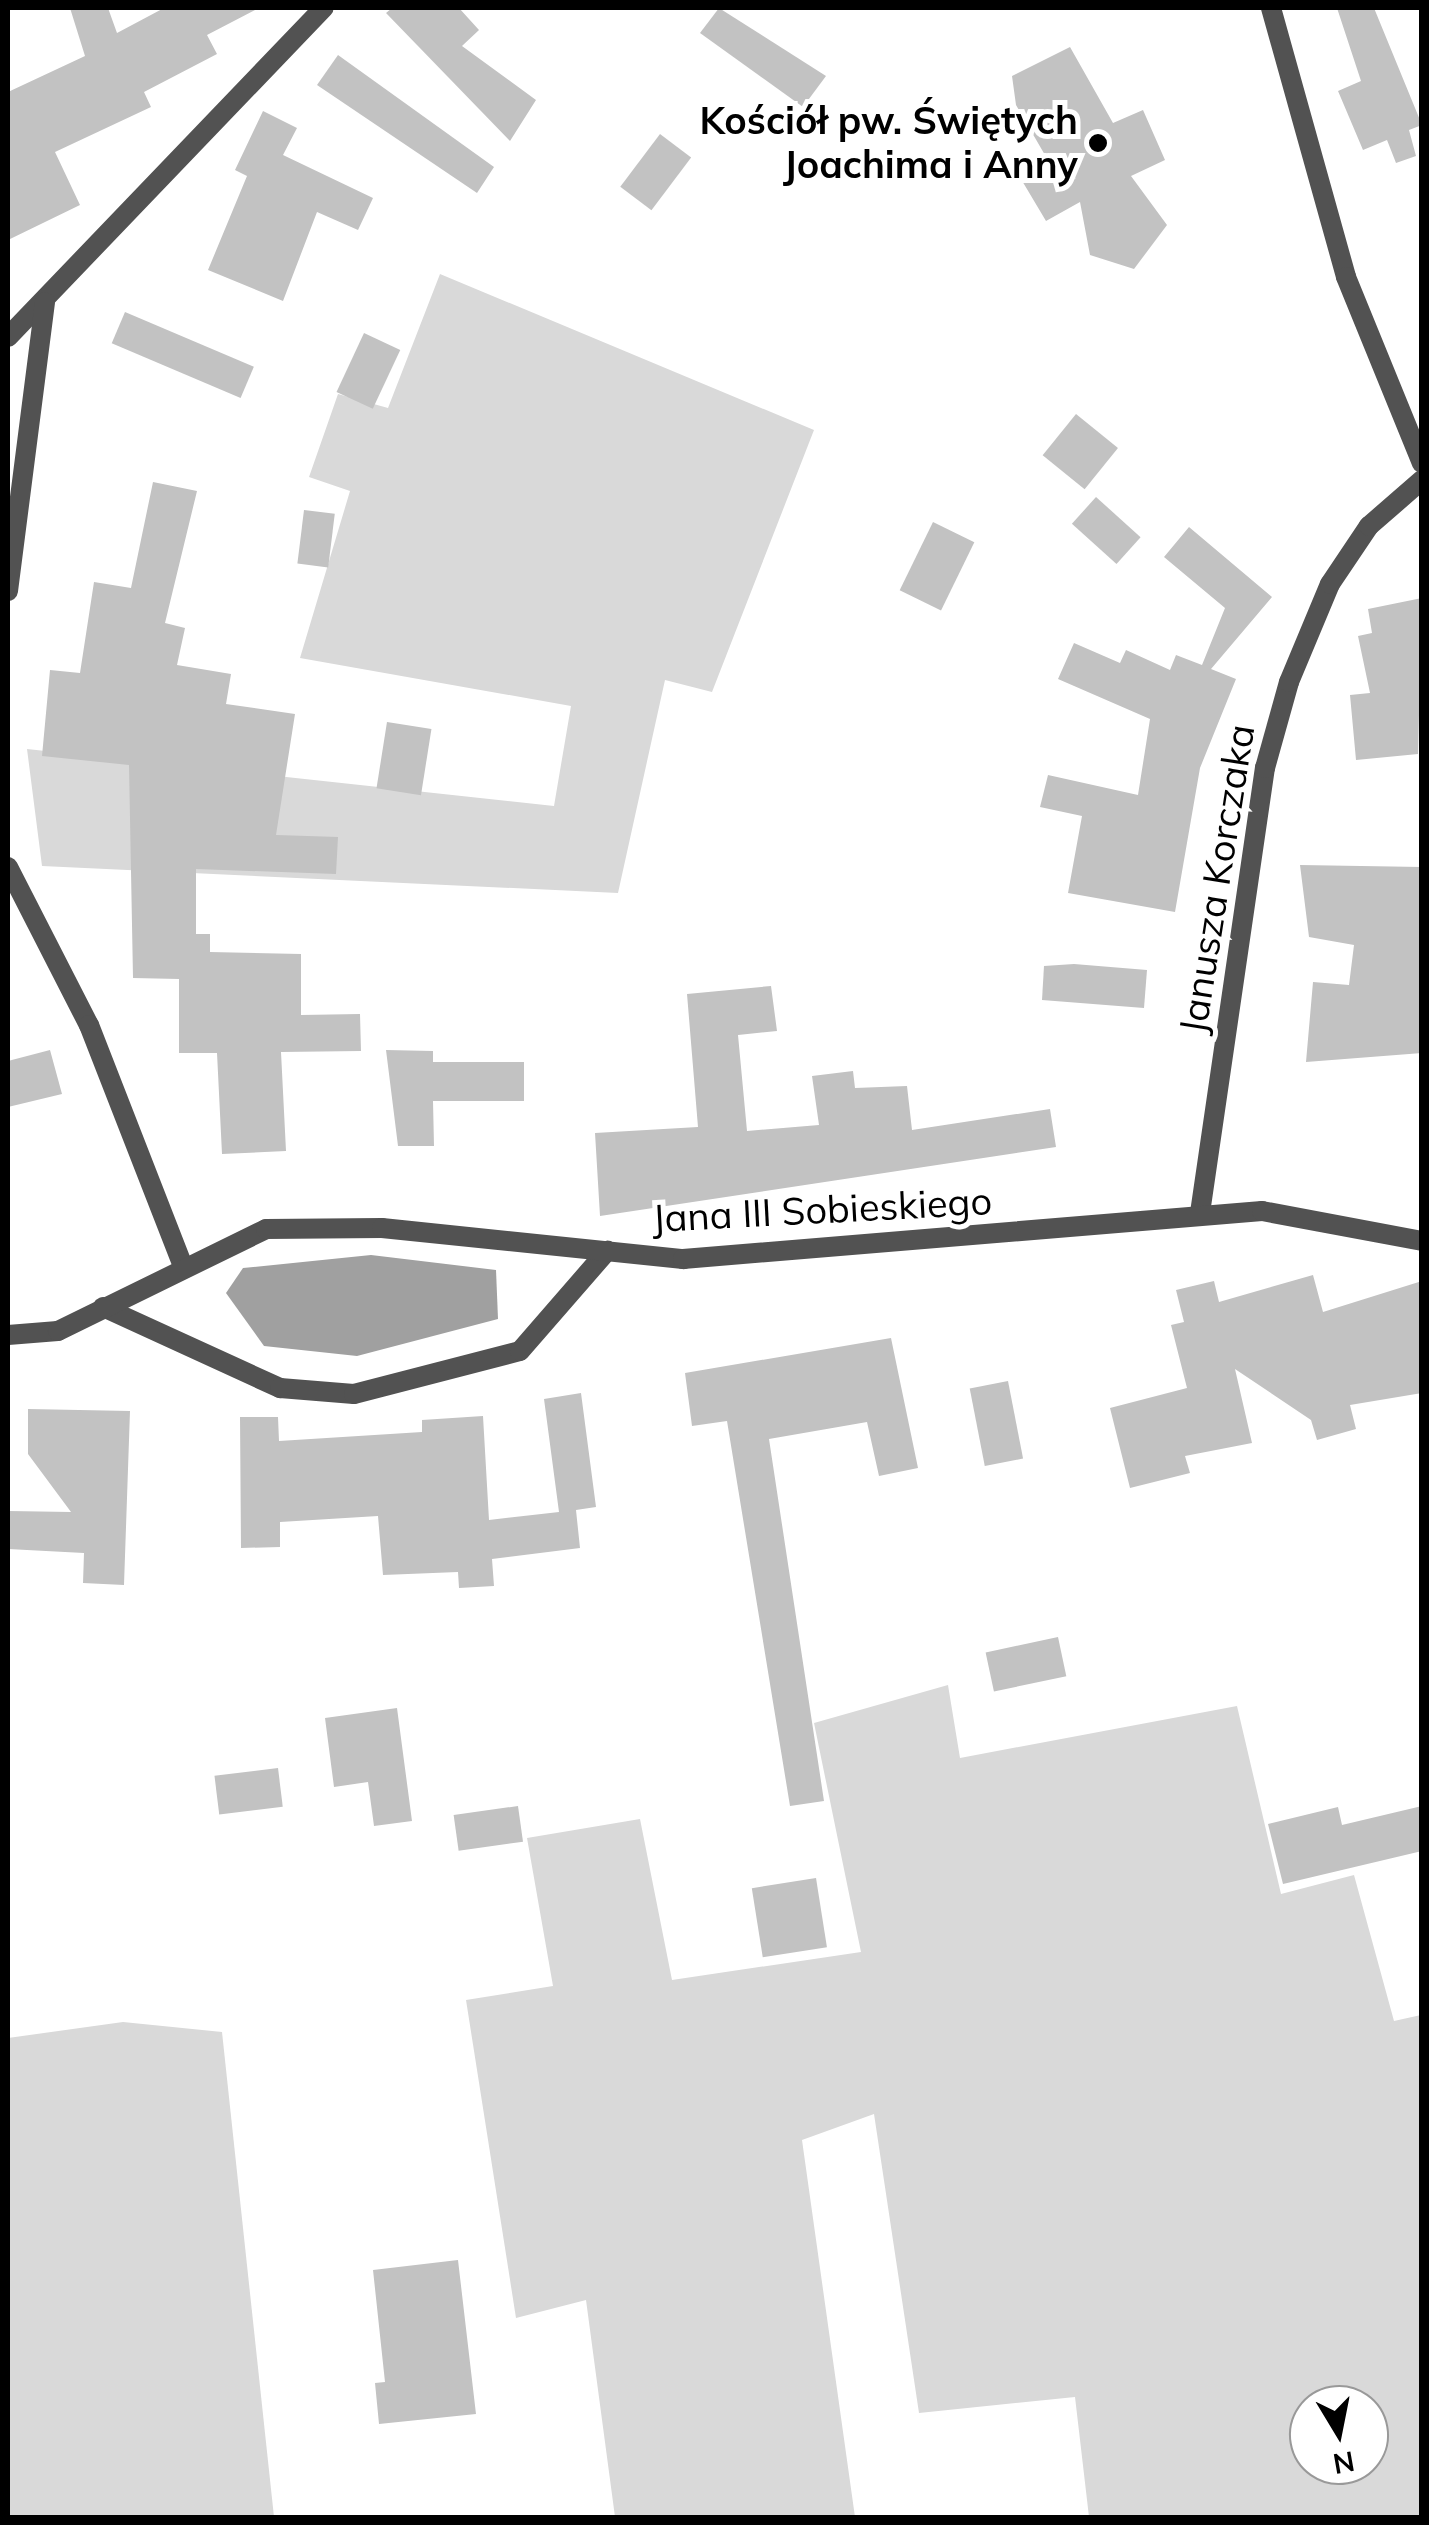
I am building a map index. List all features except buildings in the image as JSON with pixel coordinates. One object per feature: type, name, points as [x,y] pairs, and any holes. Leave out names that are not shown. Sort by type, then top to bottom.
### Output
[{"type":"street","points":[[8,337],[324,8]]},
{"type":"street","points":[[1271,8],[1346,277],[1422,463]]},
{"type":"street","points":[[8,591],[45,302]]},
{"type":"street","name":"Janusza Korczaka","points":[[1200,1213],[1264,768],[1289,682],[1330,584],[1369,526],[1422,480]]},
{"type":"street","points":[[8,866],[90,1025],[183,1266]]},
{"type":"street","name":"Jana III Sobieskiego","points":[[8,1335],[58,1330],[230,1238],[310,1226],[683,1259],[1118,1228],[1200,1213],[1318,1218],[1422,1240]]},
{"type":"street","points":[[103,1308],[280,1388],[354,1394],[520,1350],[607,1251]]},
{"type":"shaded area","points":[[440,274],[814,430],[712,692],[665,680],[618,893],[42,866],[27,749],[554,806],[571,706],[300,658],[350,491],[309,477],[338,394],[388,408]]},
{"type":"shaded area","points":[[371,1255],[496,1270],[498,1319],[357,1356],[264,1346],[226,1293],[243,1268]]},
{"type":"shaded area","points":[[948,1685],[960,1758],[1237,1706],[1281,1894],[1354,1875],[1394,2021],[1421,2015],[1421,2517],[1089,2517],[1075,2397],[919,2413],[874,2114],[802,2140],[855,2517],[615,2517],[586,2300],[516,2318],[466,2000],[553,1986],[527,1838],[640,1819],[672,1980],[861,1952],[814,1723]]},
{"type":"shaded area","points":[[123,2022],[222,2032],[274,2517],[8,2517],[8,2038]]},
{"type":"place","name":"Kościół pw. Świętych Joachima i Anny","points":[[1098,143]]}]
